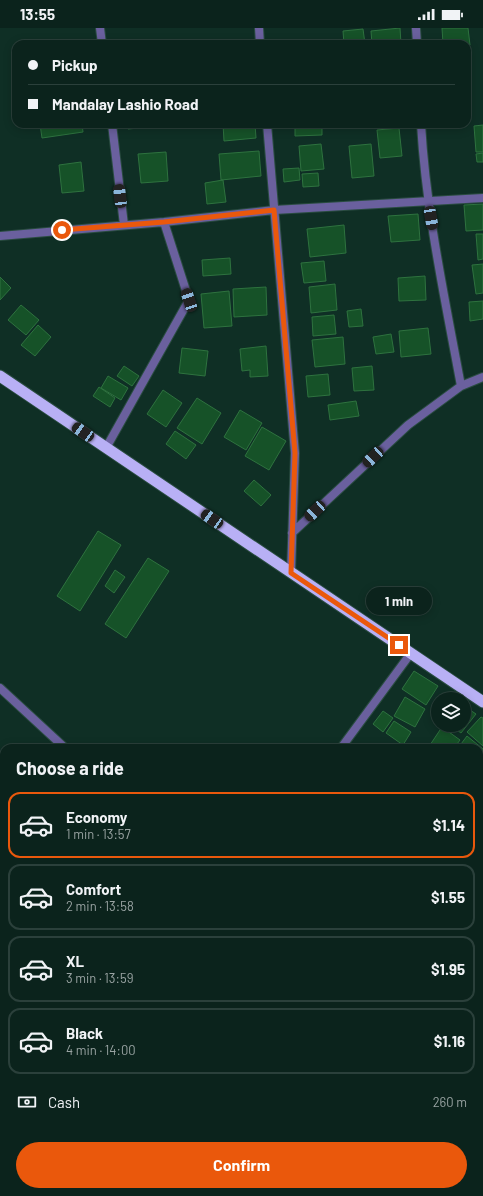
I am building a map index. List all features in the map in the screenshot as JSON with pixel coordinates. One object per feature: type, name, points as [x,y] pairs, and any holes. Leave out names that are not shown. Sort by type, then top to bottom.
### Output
[{"type":"highway","points":[[0,376],[483,702]]},
{"type":"street","points":[[100,28],[102,40]]},
{"type":"street","points":[[259,28],[260,40]]},
{"type":"street","points":[[416,28],[417,40]]},
{"type":"street","points":[[112,128],[124,225]]},
{"type":"street","points":[[267,128],[295,453],[291,573]]},
{"type":"street","points":[[421,128],[428,202],[461,386]]},
{"type":"street","points":[[0,236],[164,222],[274,210],[483,198]]},
{"type":"street","points":[[106,448],[189,300],[164,222]]},
{"type":"street","points":[[292,533],[408,424],[461,386],[483,377]]},
{"type":"street","points":[[343,744],[411,653]]},
{"type":"street","points":[[0,688],[61,744]]},
{"type":"building","points":[[400,28],[401,40],[372,40],[371,31]]},
{"type":"building","points":[[442,28],[468,28],[469,40],[443,40]]},
{"type":"building","points":[[363,29],[364,40],[344,40],[343,31]]},
{"type":"building","points":[[483,125],[483,152],[476,152],[474,126]]},
{"type":"building","points":[[41,128],[82,128],[83,132],[42,138]]},
{"type":"building","points":[[223,128],[255,128],[256,138],[224,141]]},
{"type":"building","points":[[295,128],[322,128],[322,135],[295,136]]},
{"type":"building","points":[[399,128],[402,156],[380,158],[377,130]]},
{"type":"building","points":[[321,144],[324,169],[301,171],[299,146]]},
{"type":"building","points":[[371,144],[374,176],[352,178],[349,146]]},
{"type":"building","points":[[259,151],[261,176],[221,180],[219,154]]},
{"type":"building","points":[[166,152],[168,181],[141,183],[138,154]]},
{"type":"building","points":[[483,153],[483,162],[477,162],[476,154]]},
{"type":"building","points":[[81,162],[84,191],[62,193],[59,165]]},
{"type":"building","points":[[299,168],[300,180],[284,182],[283,169]]},
{"type":"building","points":[[318,173],[319,186],[303,187],[302,174]]},
{"type":"building","points":[[223,180],[226,202],[207,204],[205,183]]},
{"type":"building","points":[[483,204],[483,230],[466,231],[464,205]]},
{"type":"building","points":[[418,214],[420,240],[391,242],[388,216]]},
{"type":"building","points":[[344,225],[346,253],[310,257],[307,229]]},
{"type":"building","points":[[476,234],[483,234],[483,259],[478,260]]},
{"type":"building","points":[[230,258],[231,274],[203,276],[202,260]]},
{"type":"building","points":[[324,261],[326,281],[304,283],[301,263]]},
{"type":"building","points":[[483,264],[483,293],[476,294],[472,265]]},
{"type":"building","points":[[425,276],[426,300],[399,301],[398,278]]},
{"type":"building","points":[[0,277],[11,288],[0,300]]},
{"type":"building","points":[[335,284],[337,310],[311,313],[309,287]]},
{"type":"building","points":[[266,287],[267,315],[234,317],[233,289]]},
{"type":"building","points":[[229,291],[232,326],[204,328],[201,294]]},
{"type":"building","points":[[483,301],[483,319],[470,321],[469,302]]},
{"type":"building","points":[[21,305],[39,320],[26,335],[8,320]]},
{"type":"building","points":[[361,309],[363,326],[349,327],[347,311]]},
{"type":"building","points":[[334,315],[336,334],[313,336],[312,317]]},
{"type":"building","points":[[38,325],[51,337],[35,356],[21,345]]},
{"type":"building","points":[[428,328],[431,354],[401,357],[399,331]]},
{"type":"building","points":[[391,334],[394,352],[376,354],[373,337]]},
{"type":"building","points":[[343,337],[345,364],[315,367],[312,340]]},
{"type":"building","points":[[266,346],[268,376],[250,377],[250,370],[242,371],[240,349]]},
{"type":"building","points":[[182,348],[208,351],[205,376],[179,373]]},
{"type":"building","points":[[124,366],[139,376],[132,386],[117,376]]},
{"type":"building","points":[[372,366],[374,390],[354,391],[352,368]]},
{"type":"building","points":[[328,374],[330,395],[308,397],[306,376]]},
{"type":"building","points":[[108,376],[128,388],[121,400],[101,388]]},
{"type":"building","points":[[99,387],[115,398],[110,407],[93,396]]},
{"type":"building","points":[[163,390],[182,403],[166,427],[147,414]]},
{"type":"building","points":[[197,398],[221,413],[202,444],[177,428]]},
{"type":"building","points":[[356,401],[359,416],[330,420],[328,405]]},
{"type":"building","points":[[240,410],[262,423],[246,450],[224,437]]},
{"type":"building","points":[[262,427],[286,441],[269,470],[245,456]]},
{"type":"building","points":[[175,431],[196,445],[186,459],[166,444]]},
{"type":"building","points":[[254,480],[271,495],[261,506],[244,491]]},
{"type":"building","points":[[98,531],[121,545],[80,611],[57,596]]},
{"type":"building","points":[[148,558],[169,571],[126,638],[105,624]]},
{"type":"building","points":[[115,570],[125,577],[114,593],[105,586]]},
{"type":"building","points":[[414,671],[438,686],[434,692],[431,692],[431,697],[426,705],[402,689]]},
{"type":"building","points":[[405,697],[425,709],[415,727],[394,716]]},
{"type":"building","points":[[383,711],[393,718],[383,732],[373,724]]},
{"type":"building","points":[[471,711],[476,714],[471,720]]},
{"type":"building","points":[[481,717],[483,718],[483,744],[481,744],[467,732],[471,732],[471,728]]},
{"type":"building","points":[[394,721],[411,732],[404,744],[386,733]]},
{"type":"building","points":[[439,732],[449,732],[460,740],[457,744],[431,744]]},
{"type":"building","points":[[467,736],[477,744],[461,744]]},
{"type":"route","points":[[62,230],[164,222],[274,210],[295,453],[291,573],[399,645]]}]
